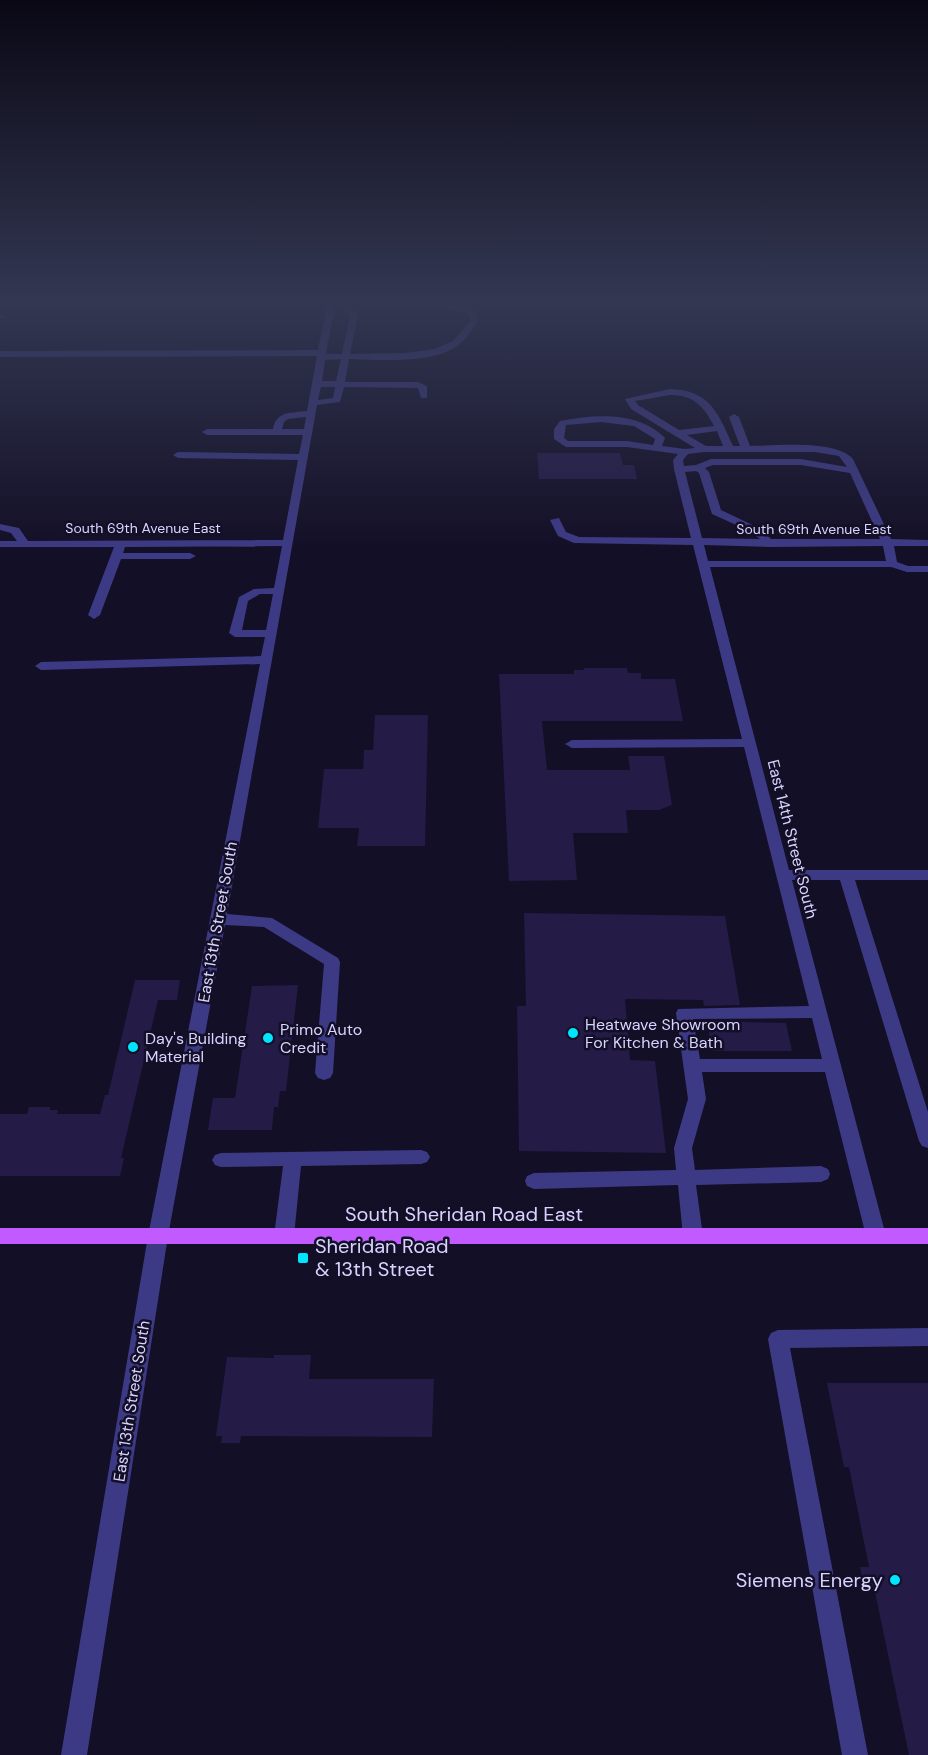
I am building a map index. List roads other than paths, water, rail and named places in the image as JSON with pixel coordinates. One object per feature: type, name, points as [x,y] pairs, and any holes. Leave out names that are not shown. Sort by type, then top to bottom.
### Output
[{"type":"main road","name":"South Sheridan Road East","points":[[0,1236],[928,1236]]},
{"type":"street","name":"East 13th Street South","points":[[74,1755],[158,1236],[317,386]]},
{"type":"street","points":[[277,432],[279,421],[285,416],[338,400],[340,386]]},
{"type":"street","points":[[422,386],[424,396]]},
{"type":"street","points":[[704,449],[634,407],[630,399],[651,394],[693,394],[705,401],[729,449]]},
{"type":"street","points":[[734,417],[746,449]]},
{"type":"street","points":[[657,447],[660,438],[629,419],[589,419],[563,423],[559,429],[559,439],[566,444],[657,447],[685,452],[704,449],[815,449],[842,454],[848,459],[888,544],[891,564]]},
{"type":"street","points":[[677,433],[720,428]]},
{"type":"street","points":[[207,432],[308,432]]},
{"type":"street","points":[[685,452],[678,460],[679,469],[698,468],[711,462],[801,462],[853,471]]},
{"type":"street","points":[[178,455],[303,457]]},
{"type":"street","points":[[698,468],[704,472],[704,514],[748,525],[763,535],[770,544]]},
{"type":"street","name":"East 14th Street South","points":[[679,469],[704,514],[700,543],[704,564],[876,1236]]},
{"type":"street","name":"South 69th Avenue East","points":[[555,520],[559,534],[566,538],[700,543],[888,544],[920,562],[928,543]]},
{"type":"street","points":[[0,527],[12,528],[20,534],[24,544]]},
{"type":"street","name":"South 69th Avenue East","points":[[0,544],[287,543]]},
{"type":"street","points":[[94,615],[121,544]]},
{"type":"street","points":[[117,556],[190,556]]},
{"type":"street","points":[[704,564],[891,564],[907,569],[920,562]]},
{"type":"street","points":[[272,634],[235,633],[243,599],[258,591],[279,591]]},
{"type":"street","points":[[41,666],[146,664],[161,661],[267,660]]},
{"type":"street","points":[[572,744],[751,743]]},
{"type":"street","points":[[846,874],[928,1141]]},
{"type":"street","points":[[784,875],[928,875]]},
{"type":"street","points":[[218,919],[267,922],[332,962],[324,1073]]},
{"type":"street","points":[[693,1236],[683,1148],[697,1099],[684,1013],[818,1012]]},
{"type":"street","points":[[692,1066],[833,1065]]},
{"type":"street","points":[[221,1160],[421,1157]]},
{"type":"street","points":[[284,1236],[293,1158]]},
{"type":"street","points":[[534,1181],[821,1174]]},
{"type":"street","points":[[855,1755],[778,1339],[928,1337]]},
{"type":"place","name":"Heatwave Showroom For Kitchen & Bath","points":[[573,1033]]},
{"type":"place","name":"Primo Auto Credit","points":[[268,1038]]},
{"type":"place","name":"Day's Building Material","points":[[133,1047]]},
{"type":"place","name":"Sheridan Road & 13th Street","points":[[303,1258]]},
{"type":"place","name":"Siemens Energy","points":[[895,1580]]}]
